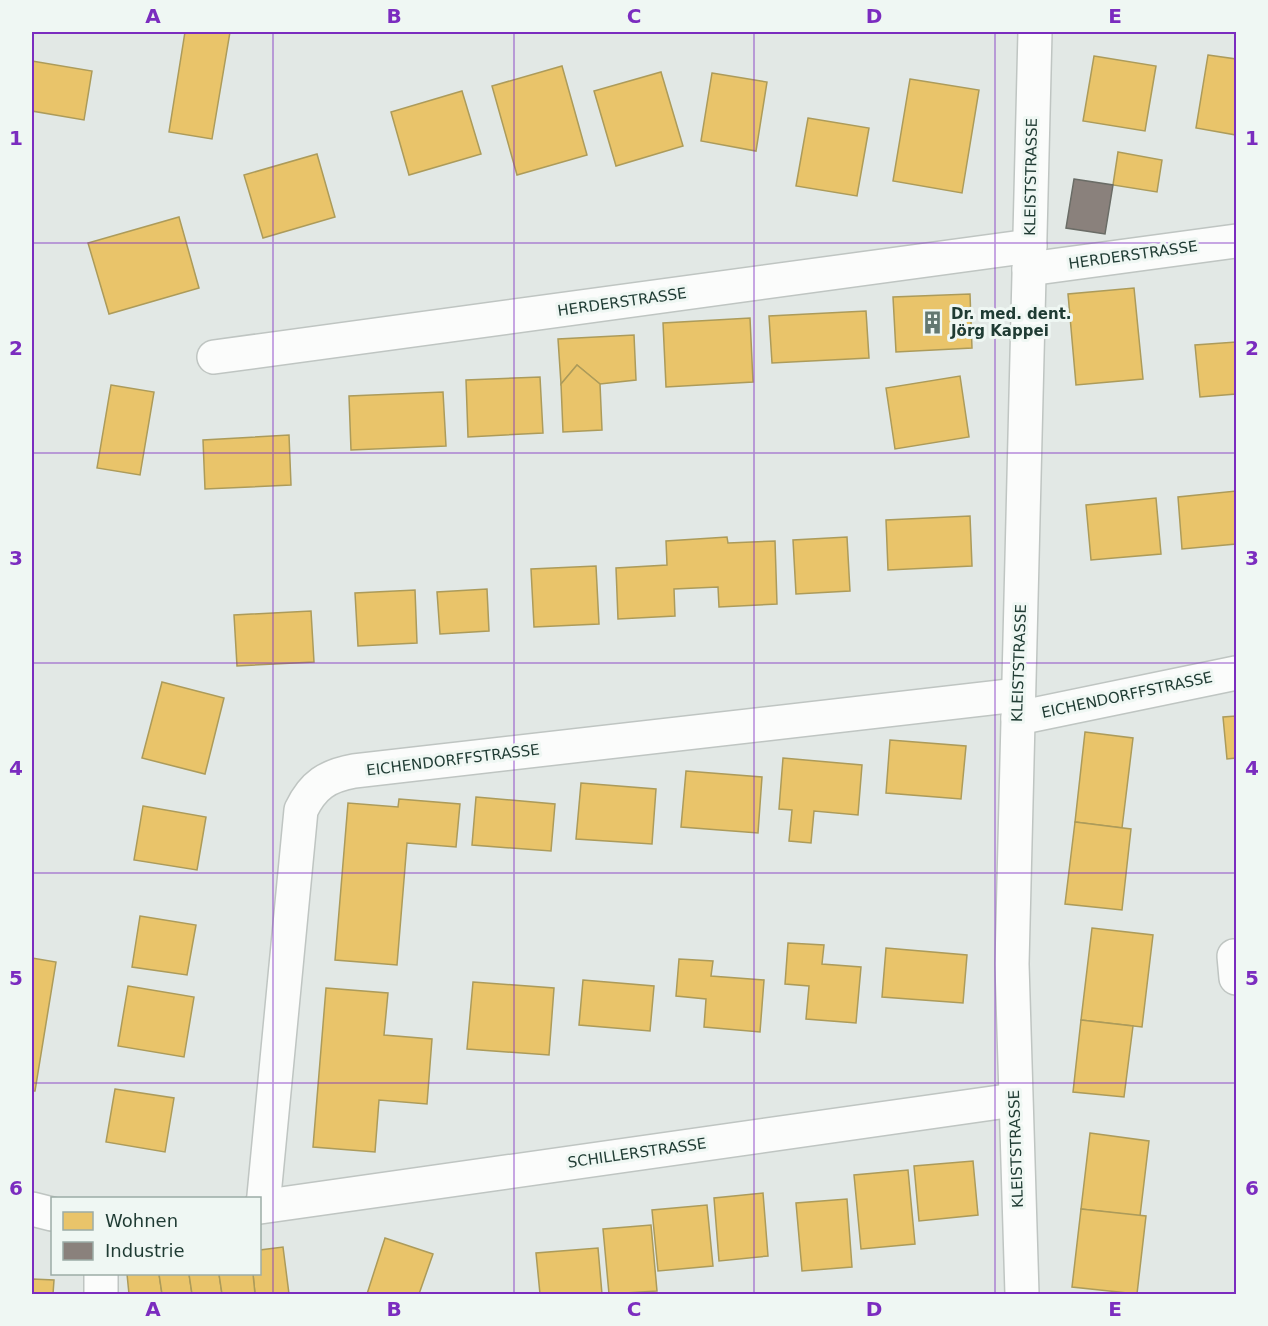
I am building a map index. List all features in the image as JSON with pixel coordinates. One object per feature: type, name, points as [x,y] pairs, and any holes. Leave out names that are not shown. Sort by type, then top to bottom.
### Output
[{"type":"street","name":"KLEISTSTRASSE","points":[[1022,1294],[1014,1100],[1012,964],[1035,32]]},
{"type":"street","name":"HERDERSTRASSE","points":[[214,357],[1029,257],[1236,241]]},
{"type":"street","name":"EICHENDORFFSTRASSE","points":[[261,1206],[301,810],[308,795],[319,783],[335,775],[354,771],[1018,706],[1236,673]]},
{"type":"street","name":"SCHILLERSTRASSE","points":[[261,1206],[1014,1100]]},
{"type":"street","points":[[32,1209],[51,1214]]},
{"type":"street","points":[[101,1275],[101,1294]]},
{"type":"building: Wohnen","points":[[185,32],[230,32],[212,139],[169,132]]},
{"type":"building: Wohnen","points":[[1208,55],[1236,59],[1236,135],[1196,128]]},
{"type":"building: Wohnen","points":[[1094,56],[1156,66],[1145,131],[1083,121]]},
{"type":"building: Wohnen","points":[[32,61],[92,71],[84,120],[32,111]]},
{"type":"building: Wohnen","points":[[562,66],[587,155],[517,175],[492,86]]},
{"type":"building: Wohnen","points":[[661,72],[683,146],[616,166],[594,91]]},
{"type":"building: Wohnen","points":[[712,73],[767,82],[756,151],[701,141]]},
{"type":"building: Wohnen","points":[[910,79],[979,90],[962,193],[893,181]]},
{"type":"building: Wohnen","points":[[462,91],[481,154],[409,175],[391,112]]},
{"type":"building: Wohnen","points":[[808,118],[869,128],[857,196],[796,186]]},
{"type":"building: Wohnen","points":[[1118,152],[1162,160],[1157,192],[1113,185]]},
{"type":"building: Wohnen","points":[[317,154],[335,217],[263,238],[244,175]]},
{"type":"building: Wohnen","points":[[179,217],[199,288],[109,314],[88,243]]},
{"type":"building: Wohnen","points":[[1134,288],[1143,379],[1076,385],[1068,294]]},
{"type":"building: Wohnen","name":"Dr. med. dent. Jörg Kappei","points":[[970,294],[972,348],[896,352],[893,297]]},
{"type":"building: Wohnen","points":[[866,311],[869,358],[772,363],[769,316]]},
{"type":"building: Wohnen","points":[[750,318],[753,382],[666,387],[663,323]]},
{"type":"building: Wohnen","points":[[634,335],[636,380],[600,384],[577,365],[561,384],[558,339]]},
{"type":"building: Wohnen","points":[[1236,342],[1236,394],[1200,397],[1195,345]]},
{"type":"building: Wohnen","points":[[577,365],[600,384],[602,430],[563,432],[561,384]]},
{"type":"building: Wohnen","points":[[960,376],[969,437],[895,449],[886,388]]},
{"type":"building: Wohnen","points":[[540,377],[543,433],[468,437],[466,380]]},
{"type":"building: Wohnen","points":[[111,385],[154,392],[140,475],[97,468]]},
{"type":"building: Wohnen","points":[[443,392],[446,446],[351,450],[349,396]]},
{"type":"building: Wohnen","points":[[289,435],[291,485],[205,489],[203,440]]},
{"type":"building: Wohnen","points":[[1236,491],[1236,544],[1182,549],[1178,497]]},
{"type":"building: Wohnen","points":[[1156,498],[1161,554],[1091,560],[1086,505]]},
{"type":"building: Wohnen","points":[[970,516],[972,566],[888,570],[886,520]]},
{"type":"building: Wohnen","points":[[727,537],[728,543],[775,541],[777,604],[719,607],[718,587],[674,589],[675,616],[618,619],[616,568],[667,565],[666,541]]},
{"type":"building: Wohnen","points":[[847,537],[850,591],[796,594],[793,540]]},
{"type":"building: Wohnen","points":[[596,566],[599,624],[534,627],[531,569]]},
{"type":"building: Wohnen","points":[[487,589],[489,631],[440,634],[437,592]]},
{"type":"building: Wohnen","points":[[415,590],[417,643],[358,646],[355,593]]},
{"type":"building: Wohnen","points":[[311,611],[314,662],[237,666],[234,615]]},
{"type":"building: Wohnen","points":[[162,682],[224,698],[205,774],[142,758]]},
{"type":"building: Wohnen","points":[[1236,716],[1236,758],[1227,759],[1223,717]]},
{"type":"building: Wohnen","points":[[1085,732],[1133,738],[1122,828],[1075,822]]},
{"type":"building: Wohnen","points":[[890,740],[966,746],[961,799],[886,793]]},
{"type":"building: Wohnen","points":[[783,758],[862,765],[858,815],[814,811],[811,843],[789,841],[792,810],[779,809]]},
{"type":"building: Wohnen","points":[[686,771],[762,777],[758,833],[681,827]]},
{"type":"building: Wohnen","points":[[581,783],[656,789],[652,844],[576,839]]},
{"type":"building: Wohnen","points":[[476,797],[555,804],[551,851],[472,845]]},
{"type":"building: Wohnen","points":[[399,799],[460,804],[456,847],[407,843],[397,965],[335,960],[348,803],[398,807]]},
{"type":"building: Wohnen","points":[[143,806],[206,817],[197,870],[134,860]]},
{"type":"building: Wohnen","points":[[1075,822],[1131,829],[1122,910],[1065,904]]},
{"type":"building: Wohnen","points":[[140,916],[196,925],[187,975],[132,967]]},
{"type":"building: Wohnen","points":[[1092,928],[1153,935],[1142,1027],[1081,1020]]},
{"type":"building: Wohnen","points":[[788,943],[824,945],[822,964],[861,967],[856,1023],[806,1019],[809,986],[785,984]]},
{"type":"building: Wohnen","points":[[886,948],[967,955],[963,1003],[882,997]]},
{"type":"building: Wohnen","points":[[32,958],[56,962],[35,1091],[32,1091]]},
{"type":"building: Wohnen","points":[[679,959],[713,961],[711,976],[764,980],[760,1032],[704,1027],[706,999],[676,996]]},
{"type":"building: Wohnen","points":[[583,980],[654,986],[650,1031],[579,1025]]},
{"type":"building: Wohnen","points":[[473,982],[554,988],[549,1055],[467,1049]]},
{"type":"building: Wohnen","points":[[128,986],[194,997],[184,1057],[118,1046]]},
{"type":"building: Wohnen","points":[[326,988],[388,993],[384,1035],[432,1039],[427,1104],[379,1100],[375,1152],[313,1147]]},
{"type":"building: Wohnen","points":[[1081,1020],[1133,1026],[1124,1097],[1073,1092]]},
{"type":"building: Wohnen","points":[[115,1089],[174,1098],[165,1152],[106,1142]]},
{"type":"building: Wohnen","points":[[1090,1133],[1149,1141],[1140,1216],[1081,1209]]},
{"type":"building: Wohnen","points":[[973,1161],[978,1215],[919,1221],[914,1166]]},
{"type":"building: Wohnen","points":[[908,1170],[915,1244],[861,1249],[854,1175]]},
{"type":"building: Wohnen","points":[[763,1193],[768,1256],[719,1261],[714,1198]]},
{"type":"building: Wohnen","points":[[847,1199],[852,1267],[802,1271],[796,1203]]},
{"type":"building: Wohnen","points":[[707,1205],[713,1266],[658,1271],[652,1210]]},
{"type":"building: Wohnen","points":[[1081,1209],[1146,1216],[1137,1294],[1072,1287]]},
{"type":"building: Wohnen","points":[[651,1225],[657,1291],[609,1294],[603,1229]]},
{"type":"building: Wohnen","points":[[385,1238],[433,1254],[419,1294],[367,1294]]},
{"type":"building: Wohnen","points":[[283,1247],[289,1294],[255,1294],[253,1275],[261,1275],[261,1250]]},
{"type":"building: Wohnen","points":[[598,1248],[602,1294],[540,1294],[536,1253]]},
{"type":"building: Wohnen","points":[[127,1275],[159,1275],[162,1294],[129,1294]]},
{"type":"building: Wohnen","points":[[159,1275],[189,1275],[192,1294],[162,1294]]},
{"type":"building: Wohnen","points":[[189,1275],[219,1275],[222,1294],[192,1294]]},
{"type":"building: Wohnen","points":[[219,1275],[253,1275],[255,1294],[222,1294]]},
{"type":"building: Wohnen","points":[[32,1279],[54,1280],[53,1294],[32,1294]]},
{"type":"building: Industrie","points":[[1074,179],[1113,185],[1105,234],[1066,228]]},
{"type":"place","name":"Dr. med. dent. Jörg Kappei","points":[[933,323]]}]
